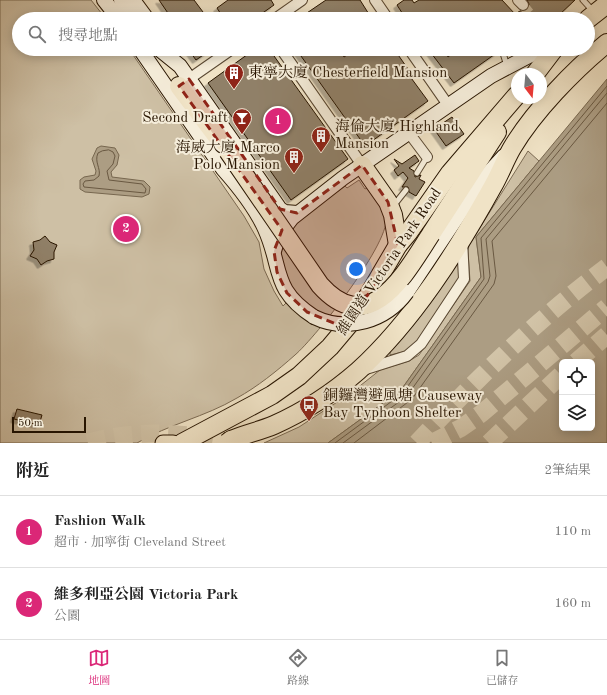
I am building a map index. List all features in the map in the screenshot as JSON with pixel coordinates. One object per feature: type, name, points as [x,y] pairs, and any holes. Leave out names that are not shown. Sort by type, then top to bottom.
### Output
[{"type":"highway","points":[[595,53],[607,43]]},
{"type":"highway","points":[[540,68],[549,56]]},
{"type":"highway","points":[[229,442],[273,426],[316,401],[357,372],[383,346],[411,313],[462,238],[493,186],[512,148],[543,108],[584,62],[591,56]]},
{"type":"highway","points":[[184,82],[203,117],[325,291],[336,299],[347,304],[360,305],[371,303],[385,296],[401,278],[467,181],[513,104]]},
{"type":"highway","name":"維園道 Victoria Park Road","points":[[182,443],[272,395],[316,361],[330,347],[357,315],[398,245],[450,173],[511,104]]},
{"type":"highway","points":[[362,165],[384,196],[391,209],[398,245]]},
{"type":"main road","points":[[104,0],[113,12]]},
{"type":"main road","points":[[120,0],[129,12]]},
{"type":"main road","points":[[133,0],[142,12]]},
{"type":"main road","points":[[145,56],[223,169],[239,187],[258,214],[274,251],[281,282],[296,304],[314,317],[336,324],[358,323],[385,314],[394,308],[407,292],[482,180],[512,148]]},
{"type":"main road","points":[[161,56],[168,74],[184,82],[277,205],[285,212],[297,213]]},
{"type":"main road","points":[[274,251],[283,228],[297,213],[362,165],[448,105],[507,67],[528,56]]},
{"type":"main road","points":[[251,443],[273,426]]},
{"type":"main road","points":[[163,443],[172,443]]},
{"type":"street","points":[[285,12],[302,0]]},
{"type":"street","points":[[375,0],[383,12]]},
{"type":"street","points":[[184,82],[222,56]]},
{"type":"street","points":[[286,56],[362,165]]},
{"type":"street","points":[[413,56],[448,105]]},
{"type":"street","points":[[409,132],[427,157]]},
{"type":"street","points":[[357,372],[407,356],[421,344],[464,279],[462,238]]},
{"type":"lane","points":[[583,0],[597,12]]},
{"type":"lane","points":[[504,56],[507,67]]},
{"type":"lane","points":[[417,173],[427,157]]},
{"type":"lane","points":[[391,209],[406,190]]},
{"type":"highlighted area","points":[[189,79],[280,209],[297,213],[362,165],[388,202],[398,245],[357,315],[350,324],[336,324],[307,312],[287,293],[277,272],[274,251],[282,230],[179,86]]},
{"type":"shaded area","points":[[0,0],[91,0],[100,12],[12,12],[12,56],[134,56],[244,216],[259,242],[264,269],[283,306],[295,294],[282,270],[280,253],[284,241],[291,230],[312,210],[345,186],[347,188],[359,180],[365,189],[369,187],[383,208],[386,215],[385,227],[378,245],[366,266],[351,288],[305,345],[267,378],[225,405],[149,436],[137,443],[0,443]]},
{"type":"shaded area","points":[[528,151],[539,161],[476,237],[481,277],[401,390],[328,443],[264,443],[299,427],[351,393],[380,370],[409,361],[419,355],[470,281],[469,245]]},
{"type":"shaded area","points":[[456,263],[459,263],[461,268],[458,281],[416,342],[407,351],[390,355],[390,352],[419,318]]},
{"type":"water","points":[[607,79],[607,443],[328,443],[401,390],[481,277],[476,237]]},
{"type":"water","points":[[101,146],[115,148],[119,155],[117,165],[111,172],[112,177],[144,181],[150,187],[149,194],[142,197],[85,192],[80,189],[80,180],[84,177],[95,175],[96,171],[92,159],[97,148]]},
{"type":"building","points":[[159,0],[194,0],[203,12],[167,12]]},
{"type":"building","points":[[228,0],[271,0],[274,5],[264,12],[220,12],[217,8]]},
{"type":"building","points":[[326,0],[360,0],[368,12],[308,12]]},
{"type":"building","points":[[404,0],[412,0],[414,3],[419,0],[502,0],[513,12],[402,12],[397,5]]},
{"type":"building","points":[[527,0],[575,0],[562,12],[518,12],[528,9],[529,4]]},
{"type":"building","points":[[193,56],[202,56],[196,60]]},
{"type":"building","points":[[245,56],[274,56],[348,159],[291,200],[208,83]]},
{"type":"building","points":[[301,56],[399,56],[408,69],[406,71],[428,101],[365,146]]},
{"type":"building","points":[[433,56],[492,56],[454,83]]},
{"type":"building","points":[[452,117],[464,134],[446,146],[434,129]]},
{"type":"building","points":[[415,155],[419,161],[409,168],[414,171],[415,177],[421,175],[419,179],[425,182],[416,196],[409,192],[408,187],[402,187],[408,178],[403,172],[398,176],[394,170],[399,166],[394,159],[402,164]]},
{"type":"building","points":[[45,236],[50,242],[57,245],[54,252],[54,259],[41,265],[37,259],[30,256],[34,250],[33,242],[40,240]]},
{"type":"building","points":[[17,409],[42,415],[39,425],[14,419]]},
{"type":"tunnel","points":[[523,5],[528,12]]},
{"type":"tunnel","points":[[417,443],[508,350],[556,307],[607,267]]},
{"type":"tunnel","points":[[432,443],[461,428],[482,413],[607,307]]},
{"type":"tunnel","points":[[579,359],[607,335]]},
{"type":"tunnel","points":[[489,443],[559,377]]},
{"type":"tunnel","points":[[88,443],[142,434],[178,434],[232,443]]},
{"type":"place","name":"東寧大廈 Chesterfield Mansion","points":[[234,90]]},
{"type":"place","name":"Fashion Walk","points":[[278,121]]},
{"type":"place","name":"Second Draft","points":[[242,135]]},
{"type":"place","name":"海倫大廈 Highland Mansion","points":[[321,153]]},
{"type":"place","name":"海威大廈 Marco Polo Mansion","points":[[294,174]]},
{"type":"place","name":"維多利亞公園 Victoria Park","points":[[126,229]]},
{"type":"place","name":"銅鑼灣避風塘 Causeway Bay Typhoon Shelter","points":[[309,422]]}]
